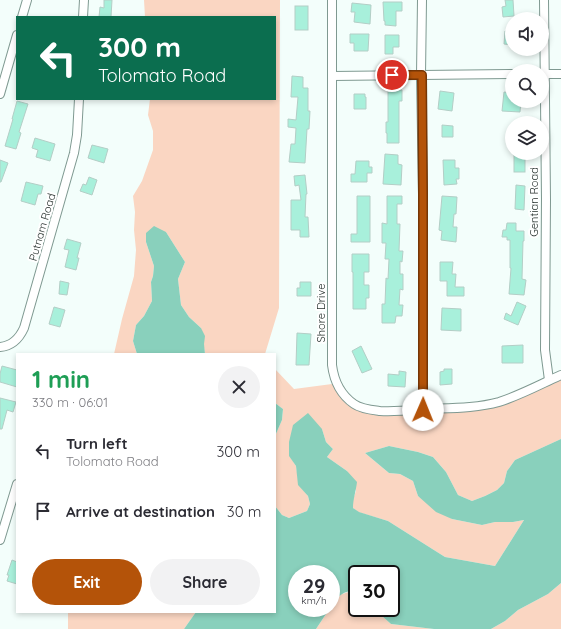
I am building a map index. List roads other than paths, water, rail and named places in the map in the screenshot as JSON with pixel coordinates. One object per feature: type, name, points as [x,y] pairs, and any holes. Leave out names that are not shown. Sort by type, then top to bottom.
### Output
[{"type":"street","points":[[22,16],[27,0]]},
{"type":"street","points":[[84,0],[84,16]]},
{"type":"street","name":"Shore Drive","points":[[332,0],[332,358],[333,370],[340,390],[355,404],[381,411],[468,407],[498,402],[561,375]]},
{"type":"street","points":[[422,0],[423,410]]},
{"type":"street","name":"Gentian Road","points":[[543,64],[544,0]]},
{"type":"street","points":[[0,94],[16,38]]},
{"type":"street","points":[[332,76],[505,74]]},
{"type":"street","points":[[549,74],[561,74]]},
{"type":"street","name":"Putnam Road","points":[[0,347],[13,343],[22,334],[24,328],[74,153],[77,135],[79,100]]},
{"type":"street","name":"Gentian Road","points":[[544,108],[546,199],[545,350],[549,380]]},
{"type":"street","points":[[0,540],[16,487]]}]
